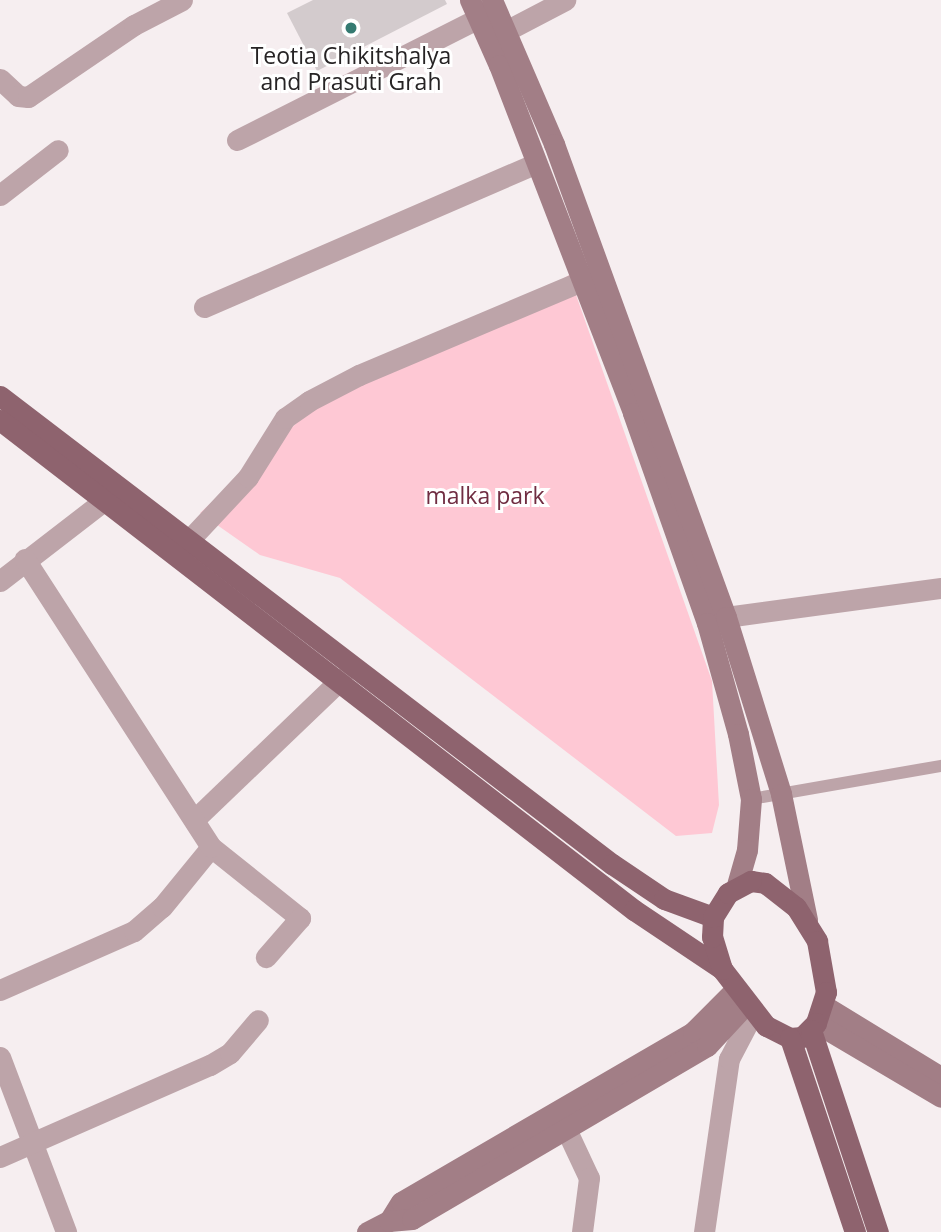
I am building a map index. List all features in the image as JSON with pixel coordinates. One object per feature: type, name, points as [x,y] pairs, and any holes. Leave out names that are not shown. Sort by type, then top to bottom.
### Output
[{"type":"main road","points":[[0,396],[191,538],[612,864],[664,899],[713,917]]},
{"type":"main road","points":[[0,420],[341,679],[634,910],[722,969]]},
{"type":"main road","points":[[817,1019],[802,1037],[790,1038],[766,1026],[745,1003],[722,969],[712,937],[713,917],[737,884],[765,883],[807,920],[824,965],[817,1019],[878,1232]]},
{"type":"main road","points":[[790,1038],[855,1232]]},
{"type":"street","points":[[0,79],[18,96],[29,97],[126,30],[182,0]]},
{"type":"street","points":[[492,0],[554,144],[591,277],[707,623],[738,734],[751,799],[747,850],[737,884]]},
{"type":"street","points":[[506,31],[565,0]]},
{"type":"street","points":[[237,140],[474,9],[535,164],[591,277],[726,617],[781,793],[807,920]]},
{"type":"street","points":[[0,195],[58,150]]},
{"type":"street","points":[[204,307],[535,164]]},
{"type":"street","points":[[191,538],[248,477],[285,418],[309,401],[359,375],[591,277]]},
{"type":"street","points":[[0,581],[25,559],[106,499]]},
{"type":"street","points":[[25,559],[211,847],[300,918],[265,957]]},
{"type":"street","points":[[726,617],[941,588]]},
{"type":"street","points":[[194,820],[341,679]]},
{"type":"street","points":[[0,990],[134,931],[162,907],[211,847]]},
{"type":"street","points":[[367,1232],[389,1221],[412,1219],[708,1046],[745,1003]]},
{"type":"street","points":[[389,1221],[401,1202],[745,1003]]},
{"type":"street","points":[[704,1232],[729,1059],[745,1003]]},
{"type":"street","points":[[817,1019],[941,1077]]},
{"type":"street","points":[[817,1019],[941,1097]]},
{"type":"street","points":[[0,1157],[31,1147],[210,1065],[230,1053],[258,1020]]},
{"type":"street","points":[[0,1057],[31,1147],[66,1232]]},
{"type":"street","points":[[566,1129],[589,1178],[582,1232]]},
{"type":"lane","points":[[751,799],[941,766]]},
{"type":"green space","name":"malka park","points":[[569,275],[712,681],[719,805],[712,833],[676,836],[340,578],[260,555],[200,513],[330,392],[493,322]]},
{"type":"building","points":[[313,0],[445,0],[447,4],[317,71],[287,13]]},
{"type":"place","name":"Teotia Chikitshalya and Prasuti Grah","points":[[351,28]]}]
